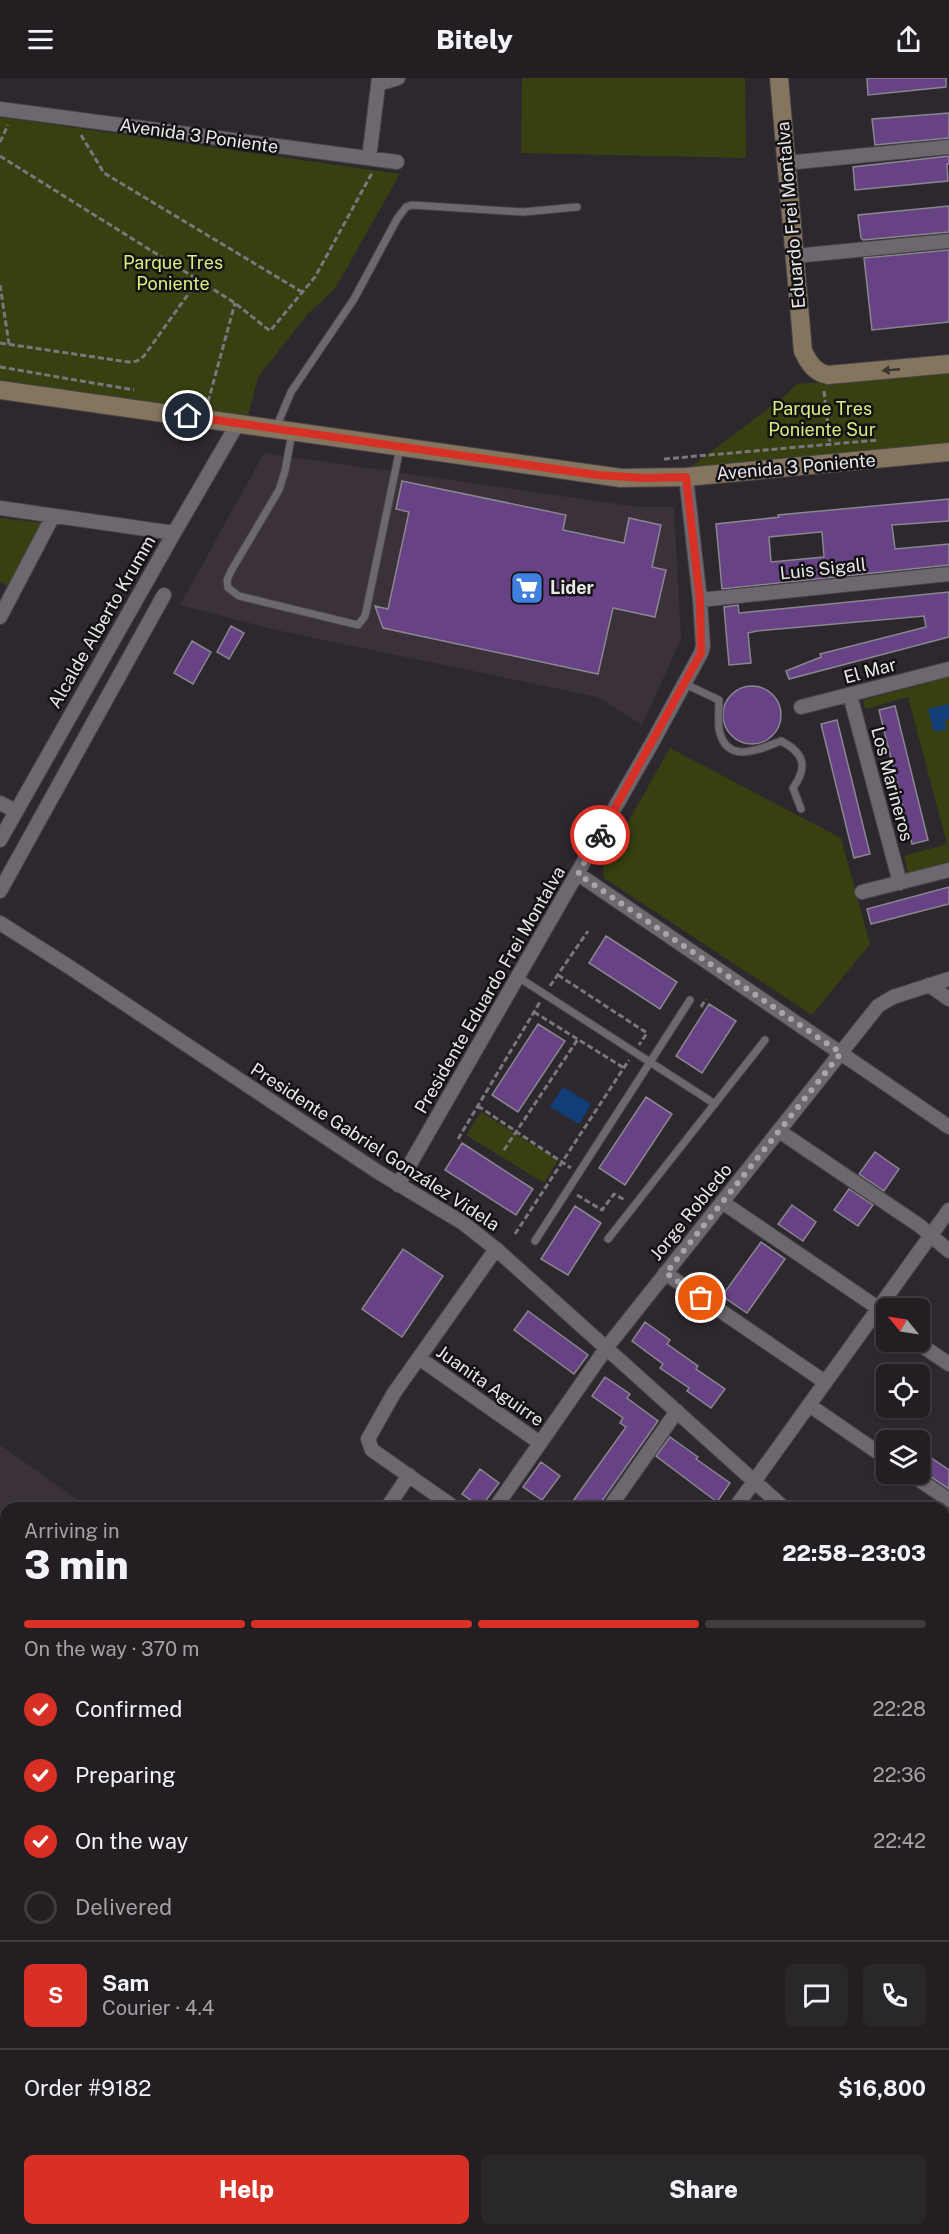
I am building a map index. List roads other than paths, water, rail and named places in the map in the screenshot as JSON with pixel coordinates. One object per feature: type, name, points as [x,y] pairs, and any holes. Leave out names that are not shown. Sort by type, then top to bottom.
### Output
[{"type":"main road","name":"Eduardo Frei Montalva","points":[[778,78],[803,351],[810,366],[821,374],[828,375],[949,364]]},
{"type":"main road","name":"Avenida 3 Poniente","points":[[0,390],[597,475],[644,478],[686,477],[949,452]]},
{"type":"street","points":[[373,159],[379,81],[398,78]]},
{"type":"street","name":"Avenida 3 Poniente","points":[[0,109],[397,162]]},
{"type":"street","points":[[786,163],[949,147]]},
{"type":"street","points":[[795,256],[949,241]]},
{"type":"street","name":"Alcalde Alberto Krumm","points":[[0,840],[238,423]]},
{"type":"street","name":"Presidente Eduardo Frei Montalva","points":[[398,1185],[578,874],[701,653],[703,646],[700,600],[686,477]]},
{"type":"street","points":[[0,508],[174,533]]},
{"type":"street","points":[[0,617],[6,592],[53,516]]},
{"type":"street","name":"Luis Sigall","points":[[700,600],[949,574]]},
{"type":"street","points":[[0,891],[164,595]]},
{"type":"street","name":"El Mar","points":[[801,707],[949,669]]},
{"type":"street","name":"Los Marineros","points":[[850,695],[900,883]]},
{"type":"street","points":[[0,803],[16,811]]},
{"type":"street","points":[[862,892],[949,870]]},
{"type":"street","points":[[578,874],[949,1127]]},
{"type":"street","name":"Presidente Gabriel González Videla","points":[[0,923],[81,974],[398,1185],[463,1223],[496,1249],[607,1347],[777,1502]]},
{"type":"street","name":"Jorge Robledo","points":[[499,1502],[607,1347],[884,1001],[949,979]]},
{"type":"street","points":[[929,985],[949,999]]},
{"type":"street","points":[[779,1131],[920,1226],[949,1251]]},
{"type":"street","points":[[722,1202],[876,1311]]},
{"type":"street","points":[[890,1298],[949,1210]]},
{"type":"street","points":[[447,1502],[372,1450],[368,1444],[369,1435],[389,1400],[496,1249]]},
{"type":"street","points":[[666,1273],[825,1382]]},
{"type":"street","points":[[739,1502],[825,1382],[876,1319]]},
{"type":"street","points":[[930,1351],[949,1364]]},
{"type":"street","name":"Juanita Aguirre","points":[[419,1358],[540,1443]]},
{"type":"street","points":[[809,1405],[876,1451]]},
{"type":"street","points":[[613,1502],[677,1411]]},
{"type":"street","points":[[391,1502],[409,1475]]},
{"type":"street","points":[[925,1484],[949,1500]]},
{"type":"lane","points":[[400,447],[365,616],[358,625],[239,596],[228,588],[227,580],[231,572],[279,490],[285,471],[284,429],[291,392],[354,299],[397,219],[406,207],[412,205],[523,212],[578,207]]},
{"type":"lane","points":[[685,684],[719,700],[719,729],[726,745],[741,754],[757,751],[781,741],[796,749],[802,762],[801,778],[793,788],[801,809]]},
{"type":"lane","points":[[518,977],[715,1104]]},
{"type":"lane","points":[[535,1241],[690,1000]]},
{"type":"lane","points":[[608,1239],[765,1040]]},
{"type":"water","points":[[949,704],[949,719],[945,721],[947,729],[934,732],[928,709]]},
{"type":"water","points":[[563,1087],[591,1104],[579,1124],[550,1107]]},
{"type":"place","name":"Lider","points":[[527,588]]},
{"type":"park label","name":"Parque Tres Poniente","points":[[173,273]]},
{"type":"park label","name":"Parque Tres Poniente Sur","points":[[822,419]]}]
